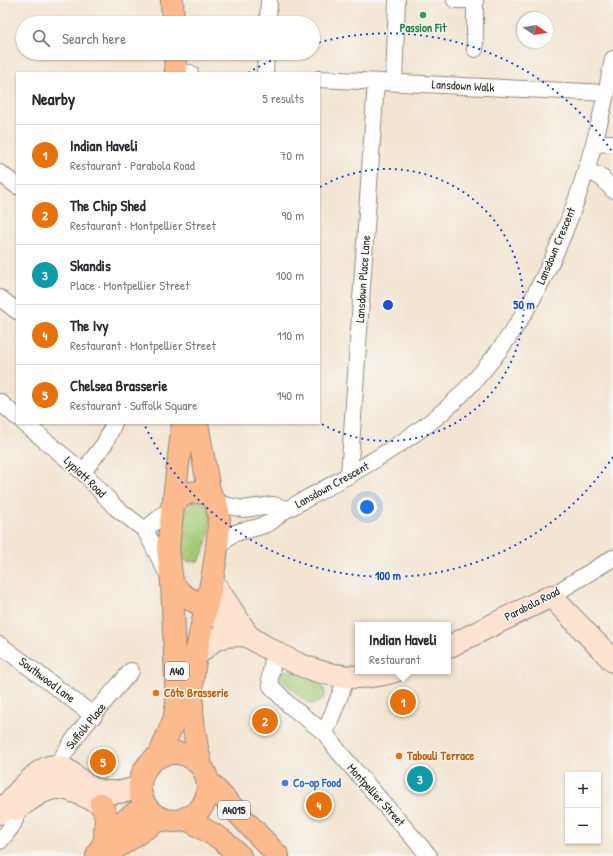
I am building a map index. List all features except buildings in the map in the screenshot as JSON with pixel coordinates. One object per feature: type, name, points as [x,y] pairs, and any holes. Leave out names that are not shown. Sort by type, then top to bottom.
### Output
[{"type":"main road","points":[[172,0],[173,16]]},
{"type":"main road","name":"A40","points":[[147,803],[145,768],[159,756],[174,720],[177,704],[172,583],[168,548],[183,424]]},
{"type":"main road","name":"A40","points":[[185,818],[199,810],[208,788],[194,729],[191,695],[196,656],[213,582],[217,557],[219,522],[197,424]]},
{"type":"main road","points":[[172,507],[177,499],[188,493],[199,492],[213,500]]},
{"type":"main road","points":[[172,583],[183,595],[206,608]]},
{"type":"main road","points":[[159,756],[167,753],[189,756],[204,773]]},
{"type":"main road","name":"A4015","points":[[204,773],[278,856]]},
{"type":"main road","points":[[102,850],[147,803],[178,820],[185,818]]},
{"type":"main road","points":[[100,804],[106,816],[102,850]]},
{"type":"main road","name":"A4015","points":[[185,818],[221,839],[240,856]]},
{"type":"street","points":[[269,16],[270,0]]},
{"type":"street","points":[[394,83],[397,0]]},
{"type":"street","points":[[455,0],[468,0]]},
{"type":"street","points":[[475,0],[475,49]]},
{"type":"street","name":"Lansdown Crescent","points":[[217,557],[222,542],[228,535],[268,523],[286,509],[349,476],[429,423],[450,405],[488,366],[518,323],[535,295],[562,235],[594,144],[607,93],[613,59]]},
{"type":"street","points":[[265,72],[266,60]]},
{"type":"street","name":"Lansdown Walk","points":[[320,79],[607,93]]},
{"type":"street","name":"Lansdown Place Lane","points":[[349,476],[376,82]]},
{"type":"street","points":[[594,144],[613,143]]},
{"type":"street","points":[[586,169],[602,178],[613,190]]},
{"type":"street","points":[[0,173],[16,185]]},
{"type":"street","points":[[0,298],[16,310]]},
{"type":"street","points":[[0,402],[16,416]]},
{"type":"street","name":"Lypiatt Road","points":[[25,424],[83,472],[115,507],[145,530],[172,583]]},
{"type":"street","points":[[83,472],[105,443],[114,424]]},
{"type":"street","name":"Lansdown Crescent","points":[[213,500],[243,509],[273,505],[286,509]]},
{"type":"street","points":[[145,530],[172,507]]},
{"type":"street","name":"Parabola Road","points":[[451,645],[551,596],[613,558]]},
{"type":"street","points":[[213,582],[248,635]]},
{"type":"street","points":[[551,596],[613,662]]},
{"type":"street","points":[[206,608],[274,652],[320,673],[347,677],[381,674]]},
{"type":"street","points":[[196,656],[212,640],[226,635],[248,635]]},
{"type":"street","name":"Southwood Lane","points":[[0,645],[94,716]]},
{"type":"street","name":"Montpellier Street","points":[[274,652],[270,678],[272,686],[289,705],[325,733],[338,751],[429,856]]},
{"type":"street","name":"Suffolk Place","points":[[54,788],[56,766],[70,745],[131,671]]},
{"type":"street","points":[[325,733],[347,677]]},
{"type":"street","points":[[7,809],[40,772],[49,767],[56,766],[68,771],[90,788],[99,791],[120,793],[147,803]]},
{"type":"street","points":[[7,809],[46,789],[54,788],[73,790],[100,804],[122,807],[147,803]]},
{"type":"street","points":[[0,840],[12,826],[16,818],[7,809]]},
{"type":"green space","points":[[201,502],[208,507],[211,514],[211,525],[208,539],[198,562],[186,561],[180,555],[179,517],[184,504]]},
{"type":"green space","points":[[283,670],[304,674],[316,679],[324,689],[325,696],[314,704],[305,701],[280,677],[280,673]]},
{"type":"place","name":"Passion Fit","points":[[423,15]]},
{"type":"place","name":"Côte Brasserie","points":[[156,693]]},
{"type":"place","name":"Indian Haveli","points":[[403,702]]},
{"type":"place","name":"The Chip Shed","points":[[265,721]]},
{"type":"place","name":"Tabouli Terrace","points":[[399,756]]},
{"type":"place","name":"Chelsea Brasserie","points":[[103,762]]},
{"type":"place","name":"Skandis","points":[[420,779]]},
{"type":"place","name":"Co-op Food","points":[[285,783]]},
{"type":"place","name":"The Ivy","points":[[319,805]]}]
